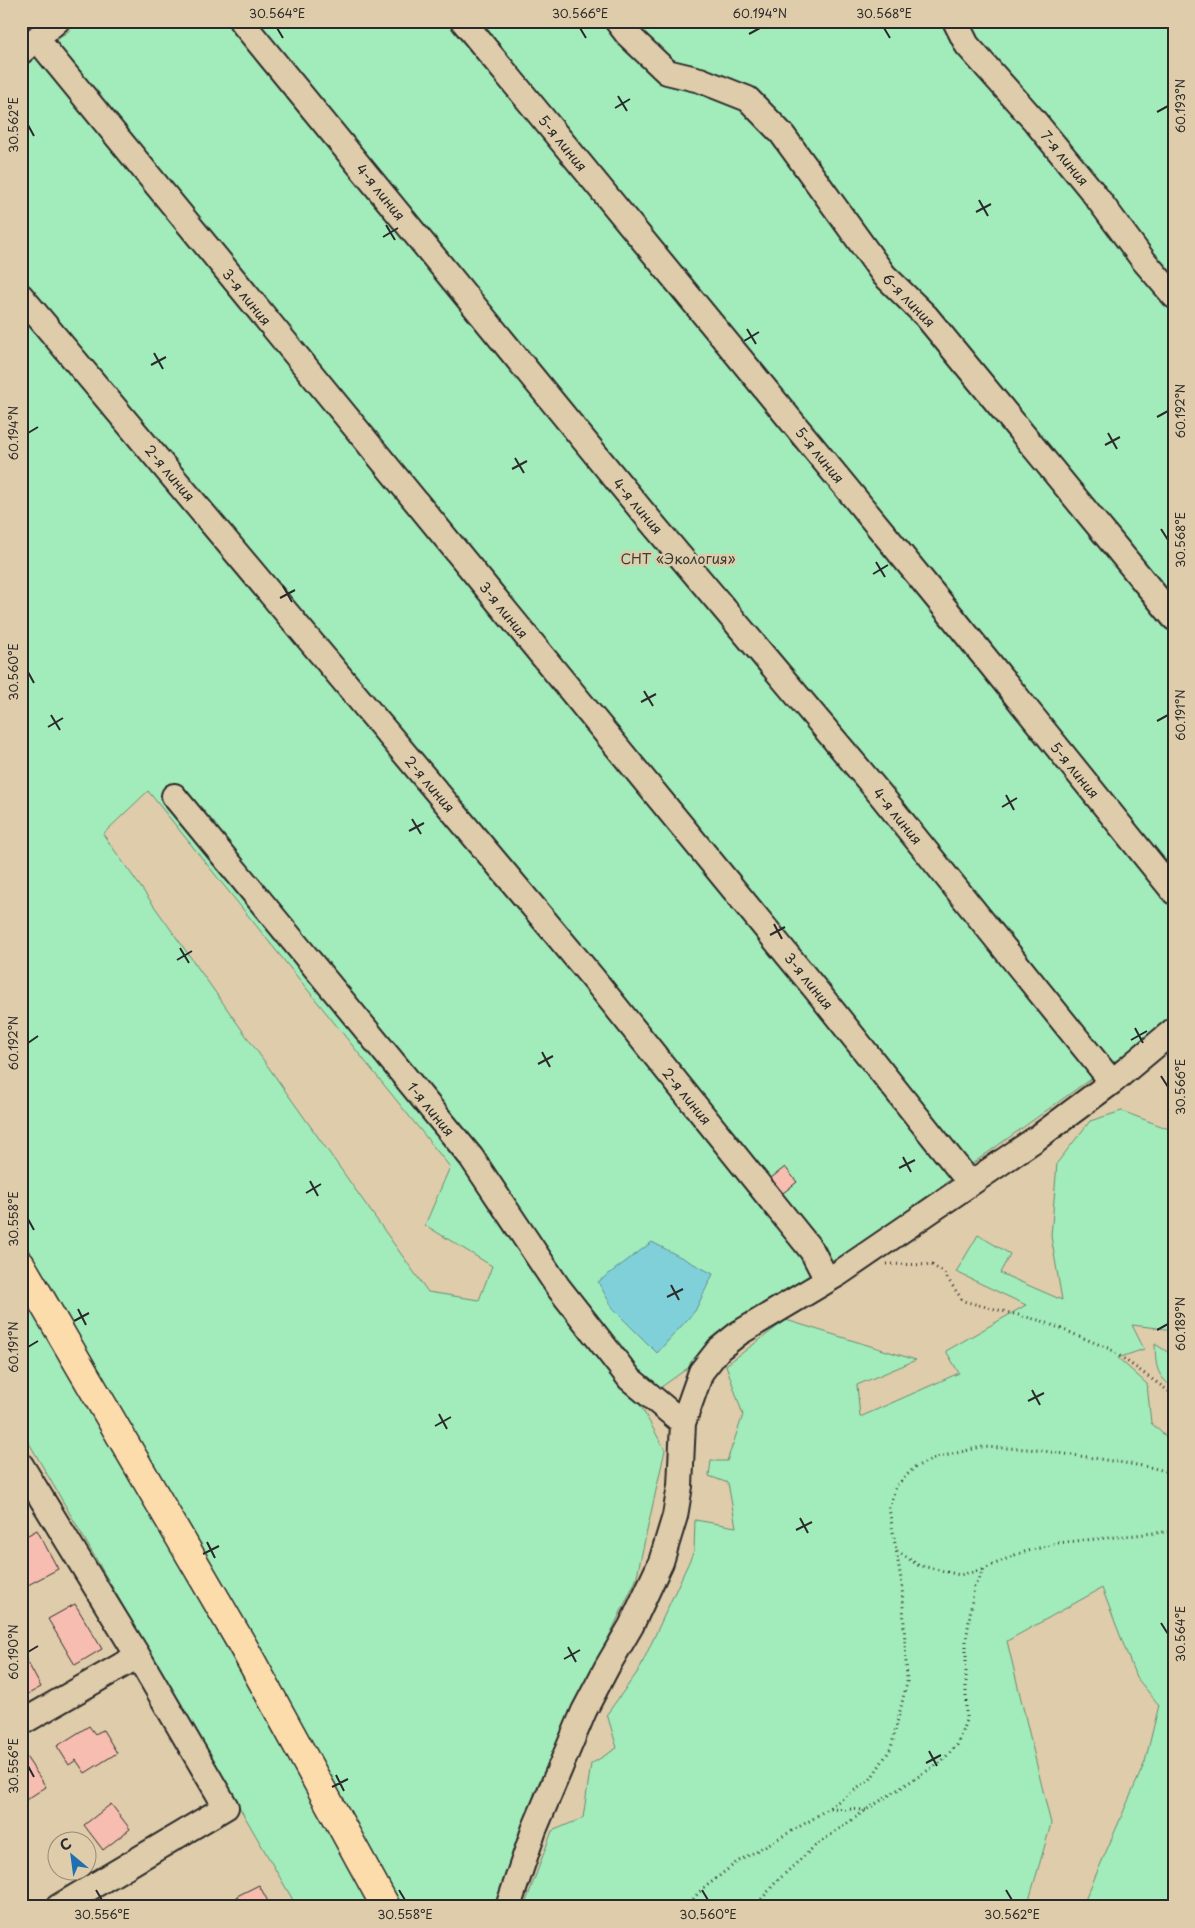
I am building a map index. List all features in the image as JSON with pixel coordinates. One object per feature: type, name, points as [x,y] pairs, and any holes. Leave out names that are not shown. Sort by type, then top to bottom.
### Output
[{"type":"main road","points":[[21,1265],[243,1646],[386,1907]]},
{"type":"street","points":[[29,45],[57,21]]},
{"type":"street","name":"4-я линия","points":[[241,21],[642,511],[880,794],[1112,1082]]},
{"type":"street","name":"5-я линия","points":[[463,21],[942,603],[1174,892]]},
{"type":"street","name":"6-я линия","points":[[617,21],[627,34],[667,72],[700,80],[748,99],[782,134],[884,275],[926,316],[1174,618]]},
{"type":"street","name":"7-я линия","points":[[955,21],[967,45],[1033,119],[1092,191],[1144,261],[1174,296]]},
{"type":"street","name":"3-я линия","points":[[29,45],[817,991],[970,1183]]},
{"type":"street","name":"2-я линия","points":[[21,296],[592,977],[812,1251],[827,1280]]},
{"type":"street","name":"1-я линия","points":[[174,796],[471,1157],[558,1287],[630,1379],[683,1423]]},
{"type":"street","points":[[508,1907],[534,1830],[584,1711],[631,1626],[661,1562],[675,1516],[680,1486],[683,1423],[698,1376],[719,1348],[739,1333],[827,1280],[1037,1138],[1112,1082],[1174,1030]]},
{"type":"street","points":[[21,1465],[138,1656],[226,1807],[58,1907]]},
{"type":"street","points":[[21,1723],[138,1656]]},
{"type":"path","points":[[879,1265],[932,1265],[943,1272],[963,1301],[1042,1321],[1110,1349],[1174,1395]]},
{"type":"path","points":[[687,1907],[699,1892],[737,1862],[829,1808],[870,1780],[891,1748],[907,1682],[902,1585],[889,1508],[896,1486],[915,1467],[936,1458],[982,1447],[1029,1449],[1150,1466],[1174,1473]]},
{"type":"path","points":[[897,1550],[918,1565],[960,1575],[984,1569],[1017,1554],[1057,1543],[1174,1531]]},
{"type":"path","points":[[755,1907],[776,1882],[815,1846],[866,1810],[941,1762],[957,1745],[966,1720],[966,1641],[974,1588],[984,1569]]},
{"type":"path","points":[[829,1808],[866,1810]]},
{"type":"green space","name":"СНТ «Экология»","points":[[81,21],[1174,21],[1174,1019],[639,1403],[665,1450],[636,1580],[535,1791],[498,1907],[403,1907],[51,1286],[21,1238],[21,69]],"holes":[[[148,791],[450,1167],[425,1225],[492,1266],[479,1300],[428,1292],[103,834]]]},
{"type":"green space","points":[[1122,1111],[1174,1131],[1174,1330],[1132,1325],[1144,1349],[1118,1358],[1147,1384],[1151,1423],[1174,1444],[1174,1907],[1082,1907],[1145,1762],[1159,1705],[1136,1677],[1102,1588],[1007,1641],[1051,1824],[1027,1907],[524,1907],[552,1831],[583,1818],[591,1764],[617,1748],[607,1714],[639,1670],[694,1551],[695,1520],[736,1527],[728,1483],[709,1476],[711,1461],[727,1461],[743,1415],[726,1365],[786,1320],[916,1360],[857,1385],[860,1417],[959,1373],[946,1351],[1026,1305],[956,1272],[978,1235],[1010,1254],[1000,1273],[1062,1300],[1051,1236],[1057,1163],[1090,1121]]},
{"type":"green space","points":[[21,1287],[374,1907],[297,1907],[21,1429]]},
{"type":"green space","points":[[1155,1344],[1174,1356],[1174,1388],[1160,1374]]},
{"type":"water","points":[[652,1242],[713,1274],[695,1311],[657,1353],[614,1310],[598,1282]]},
{"type":"building","points":[[785,1167],[797,1182],[783,1193],[771,1178]]},
{"type":"building","points":[[37,1530],[58,1569],[28,1585],[21,1571],[21,1539]]},
{"type":"building","points":[[75,1604],[102,1649],[75,1665],[48,1619]]},
{"type":"building","points":[[21,1650],[41,1687],[21,1698]]},
{"type":"building","points":[[89,1726],[95,1734],[103,1730],[117,1753],[85,1773],[76,1760],[69,1765],[57,1746]]},
{"type":"building","points":[[21,1749],[46,1787],[21,1803]]},
{"type":"building","points":[[111,1804],[130,1829],[103,1850],[98,1843],[98,1830],[88,1830],[84,1825]]},
{"type":"building","points":[[259,1885],[271,1907],[242,1907],[237,1896]]}]
